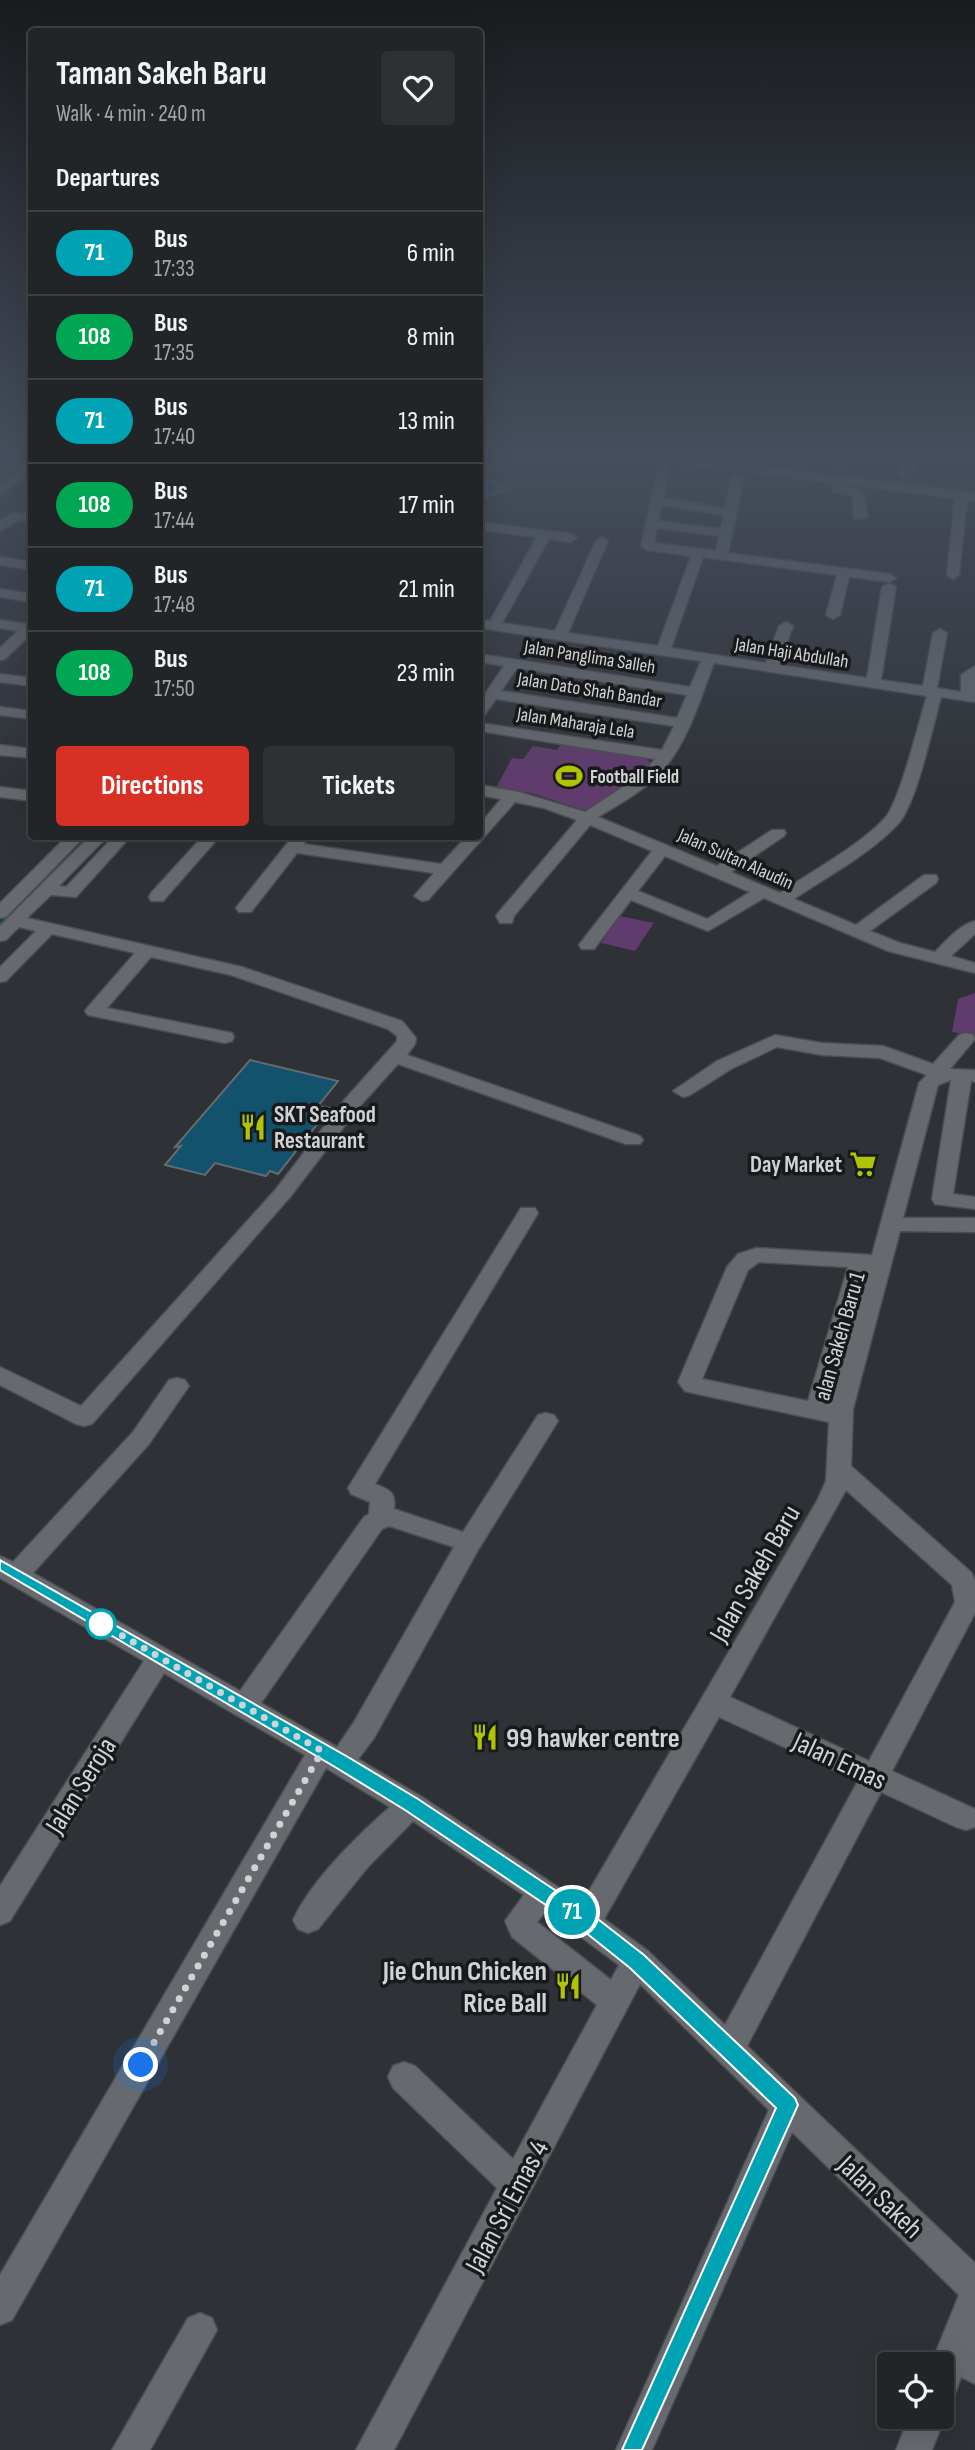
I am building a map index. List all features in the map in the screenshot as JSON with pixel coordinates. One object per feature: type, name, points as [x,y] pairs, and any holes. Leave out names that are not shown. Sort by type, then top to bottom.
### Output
[{"type":"street","points":[[490,623],[521,572]]},
{"type":"street","points":[[559,637],[588,572]]},
{"type":"street","points":[[663,652],[692,572]]},
{"type":"street","points":[[833,615],[844,572]]},
{"type":"street","points":[[846,572],[890,582],[873,684]]},
{"type":"street","points":[[0,593],[28,597]]},
{"type":"street","name":"Jalan Haji Abdullah","points":[[490,623],[559,637],[971,698]]},
{"type":"street","points":[[0,624],[28,627]]},
{"type":"street","points":[[771,668],[786,626]]},
{"type":"street","points":[[0,656],[28,629]]},
{"type":"street","points":[[780,900],[853,851],[893,820],[903,799],[932,692],[940,633]]},
{"type":"street","name":"Jalan Panglima Salleh","points":[[483,659],[695,692]]},
{"type":"street","points":[[506,919],[505,916],[587,818],[646,778],[666,755],[709,659]]},
{"type":"street","points":[[483,707],[513,664]]},
{"type":"street","points":[[971,698],[968,675],[975,670]]},
{"type":"street","points":[[0,678],[28,681]]},
{"type":"street","name":"Jalan Dato Shah Bandar","points":[[492,694],[682,723]]},
{"type":"street","points":[[0,710],[28,714]]},
{"type":"street","name":"Jalan Maharaja Lela","points":[[483,727],[666,755]]},
{"type":"street","points":[[0,750],[28,754]]},
{"type":"street","name":"Jalan Sultan Alaudin","points":[[483,790],[548,804],[587,818],[894,947],[975,968]]},
{"type":"street","points":[[1,793],[28,796]]},
{"type":"street","points":[[483,829],[513,795]]},
{"type":"street","points":[[718,873],[778,833]]},
{"type":"street","points":[[0,936],[8,917],[74,840]]},
{"type":"street","points":[[8,917],[48,889],[96,840]]},
{"type":"street","points":[[48,889],[70,893],[119,840]]},
{"type":"street","points":[[157,897],[208,840]]},
{"type":"street","points":[[422,896],[473,840]]},
{"type":"street","points":[[245,908],[297,842],[446,870]]},
{"type":"street","points":[[588,945],[662,849]]},
{"type":"street","points":[[857,932],[930,879]]},
{"type":"street","points":[[628,893],[708,926],[762,891]]},
{"type":"street","points":[[0,1375],[84,1418],[283,1193],[353,1102],[406,1044],[408,1038],[405,1032],[395,1025],[258,978],[8,917]]},
{"type":"street","points":[[939,959],[952,944],[975,926]]},
{"type":"street","points":[[0,977],[49,928]]},
{"type":"street","points":[[148,950],[94,1011],[225,1037]]},
{"type":"street","name":"Jalan Sakeh Baru","points":[[587,1922],[829,1502],[838,1480],[838,1469],[829,1414],[871,1261],[893,1224],[929,1083],[936,1076],[954,1074],[965,1039]]},
{"type":"street","points":[[683,1091],[717,1069],[775,1041],[813,1048],[883,1052],[954,1074],[942,1199],[975,1203]]},
{"type":"street","points":[[394,1057],[633,1140]]},
{"type":"street","points":[[381,1517],[383,1497],[360,1488],[528,1213]]},
{"type":"street","points":[[893,1224],[975,1225]]},
{"type":"street","points":[[829,1414],[689,1382],[738,1267],[746,1259],[757,1255],[871,1261]]},
{"type":"street","points":[[4,1568],[146,1432],[177,1386]]},
{"type":"street","points":[[0,2308],[332,1756],[364,1730],[469,1543],[546,1422]]},
{"type":"street","points":[[729,2049],[968,1602],[962,1579],[838,1469]]},
{"type":"street","points":[[244,1707],[373,1523],[381,1517],[398,1518],[469,1543]]},
{"type":"street","name":"Jalan Sakeh","points":[[4,1568],[332,1756],[412,1805],[587,1922],[637,1961],[975,2287]]},
{"type":"street","name":"Jalan Seroja","points":[[0,1912],[160,1658]]},
{"type":"street","name":"Jalan Emas","points":[[714,1702],[966,1818]]},
{"type":"street","points":[[308,1920],[337,1880],[386,1827],[412,1805]]},
{"type":"street","points":[[543,1893],[520,1921],[523,1928],[616,2002]]},
{"type":"street","name":"Jalan Sri Emas 4","points":[[374,2450],[637,1961]]},
{"type":"street","points":[[404,2077],[517,2185]]},
{"type":"street","points":[[634,2450],[788,2105]]},
{"type":"street","points":[[966,2356],[975,2297]]},
{"type":"street","points":[[130,2450],[200,2330]]},
{"type":"street","points":[[914,2450],[922,2429]]},
{"type":"shaded area","name":"Football Field","points":[[562,743],[643,757],[650,762],[650,767],[591,809],[583,810],[531,793],[497,786],[512,758],[523,759],[533,746],[557,750]]},
{"type":"shaded area","points":[[620,916],[654,923],[635,951],[601,943]]},
{"type":"shaded area","points":[[975,993],[975,1036],[952,1032],[958,999]]},
{"type":"building","name":"SKT Seafood Restaurant","points":[[250,1060],[338,1081],[318,1106],[330,1108],[278,1174],[270,1171],[266,1176],[215,1163],[205,1175],[165,1165],[181,1146],[175,1147]]},
{"type":"waterway","points":[[0,925],[35,891]]},
{"type":"bus line","name":"71","points":[[0,1566],[412,1805],[587,1922],[637,1961],[788,2105],[634,2450]]},
{"type":"place","name":"Football Field","points":[[569,776]]},
{"type":"place","name":"SKT Seafood Restaurant","points":[[253,1127]]},
{"type":"place","name":"Day Market","points":[[863,1164]]},
{"type":"place","name":"99 hawker centre","points":[[485,1737]]},
{"type":"place","name":"Jie Chun Chicken Rice Ball","points":[[568,1986]]},
{"type":"route","points":[[101,1624],[90,1617],[322,1751],[141,2065]]}]
